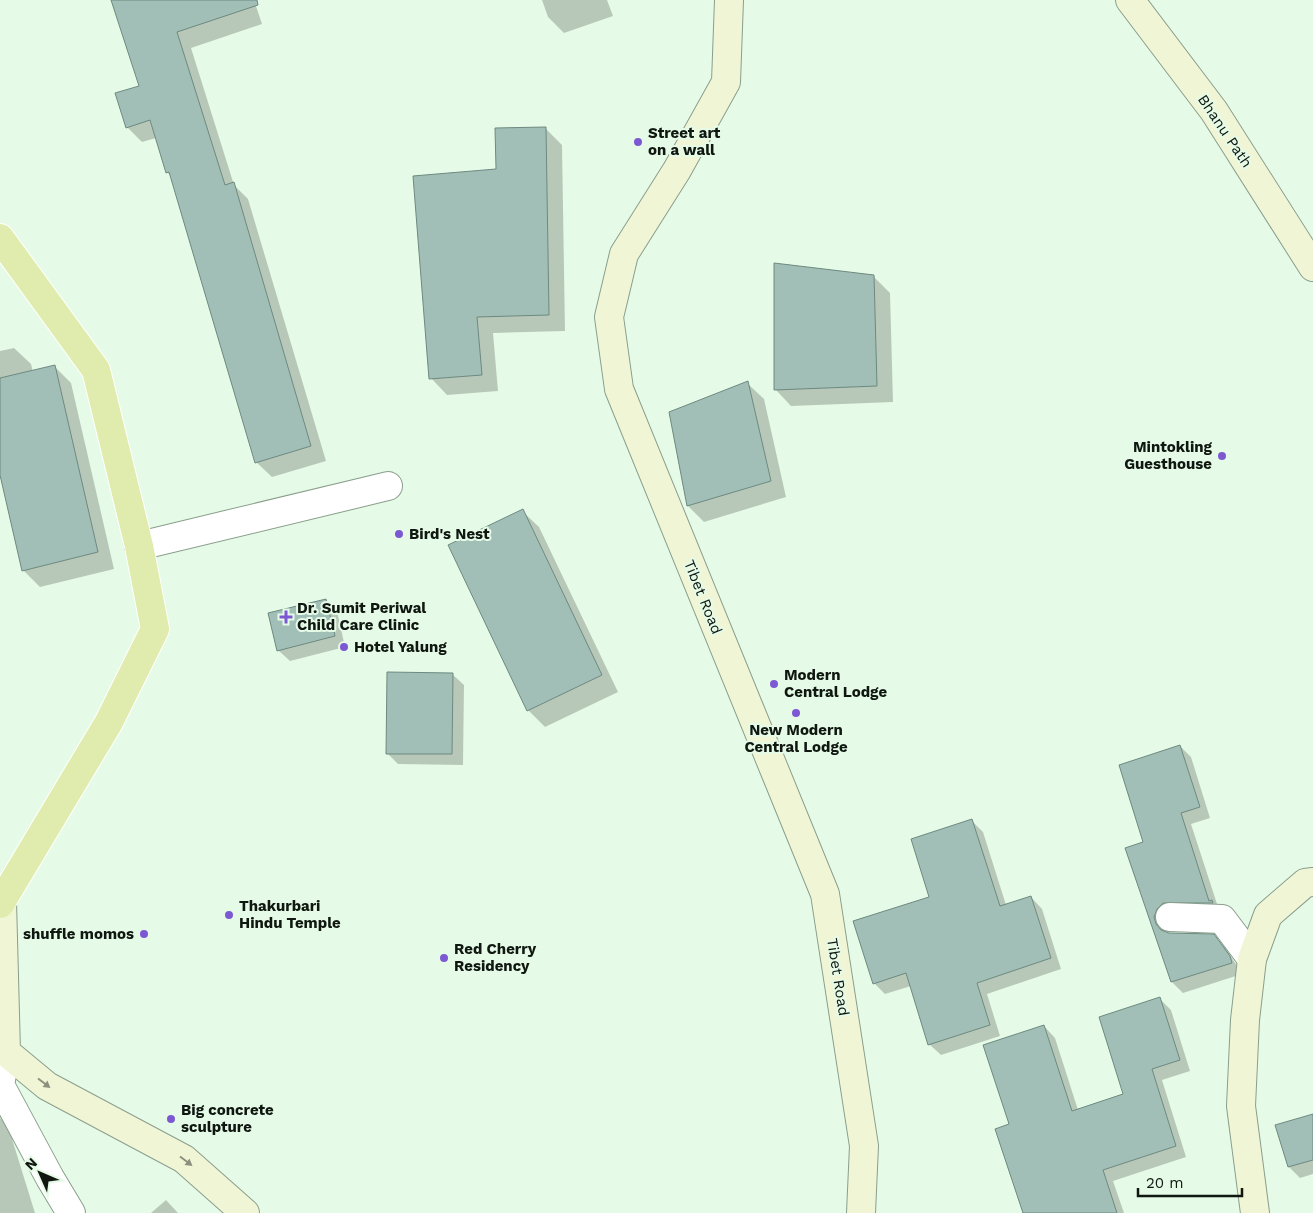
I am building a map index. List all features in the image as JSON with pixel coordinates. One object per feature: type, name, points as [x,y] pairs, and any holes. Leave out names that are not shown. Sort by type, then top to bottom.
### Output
[{"type":"main road","points":[[0,238],[96,370],[139,546],[155,629],[109,722],[1,903]]},
{"type":"street","name":"Tibet Road","points":[[729,0],[726,82],[677,170],[624,254],[609,317],[619,390],[825,894],[864,1146],[861,1213]]},
{"type":"street","name":"Bhanu Path","points":[[1130,0],[1214,111],[1313,267]]},
{"type":"street","points":[[139,546],[388,486]]},
{"type":"street","points":[[1255,1213],[1241,1106],[1245,1020],[1252,958],[1268,915],[1305,883],[1313,882]]},
{"type":"street","points":[[1,903],[6,1052],[0,1085],[71,1213]]},
{"type":"street","points":[[1170,917],[1222,919],[1252,958]]},
{"type":"street","points":[[6,1052],[47,1086],[184,1159],[245,1213]]},
{"type":"building","points":[[111,0],[257,0],[258,5],[177,32],[225,185],[234,182],[311,446],[255,463],[169,172],[166,173],[150,120],[126,128],[115,93],[139,86]]},
{"type":"building","points":[[546,127],[549,315],[477,317],[482,375],[429,379],[413,176],[496,169],[495,128]]},
{"type":"building","points":[[774,263],[874,275],[877,386],[774,390]]},
{"type":"building","points":[[55,365],[98,552],[22,571],[0,475],[0,378]]},
{"type":"building","points":[[748,381],[771,481],[687,506],[669,412]]},
{"type":"building","points":[[523,509],[602,675],[527,711],[448,545]]},
{"type":"building","points":[[326,599],[335,636],[277,651],[268,613]]},
{"type":"building","points":[[387,672],[453,673],[452,754],[386,754]]},
{"type":"building","points":[[1180,745],[1200,807],[1181,813],[1209,901],[1212,900],[1213,903],[1163,903],[1157,909],[1154,917],[1156,924],[1161,930],[1169,933],[1214,934],[1230,956],[1232,963],[1171,982],[1125,848],[1143,842],[1119,765]]},
{"type":"building","points":[[972,819],[1000,906],[1031,896],[1051,958],[977,983],[990,1025],[928,1045],[906,973],[873,984],[853,921],[929,897],[911,839]]},
{"type":"building","points":[[1160,997],[1180,1060],[1152,1069],[1176,1146],[1103,1170],[1117,1213],[1023,1213],[995,1129],[1009,1124],[983,1045],[1044,1025],[1072,1111],[1123,1094],[1099,1017]]},
{"type":"building","points":[[1313,1114],[1313,1160],[1288,1167],[1275,1125]]},
{"type":"place","name":"Street art on a wall","points":[[638,142]]},
{"type":"place","name":"Mintokling Guesthouse","points":[[1222,456]]},
{"type":"place","name":"Bird's Nest","points":[[399,534]]},
{"type":"place","name":"Dr. Sumit Periwal Child Care Clinic","points":[[286,617]]},
{"type":"place","name":"Hotel Yalung","points":[[344,647]]},
{"type":"place","name":"Modern Central Lodge","points":[[774,684]]},
{"type":"place","name":"New Modern Central Lodge","points":[[796,713]]},
{"type":"place","name":"Thakurbari Hindu Temple","points":[[229,915]]},
{"type":"place","name":"shuffle momos","points":[[144,934]]},
{"type":"place","name":"Red Cherry Residency","points":[[444,958]]},
{"type":"place","name":"Big concrete sculpture","points":[[171,1119]]}]
